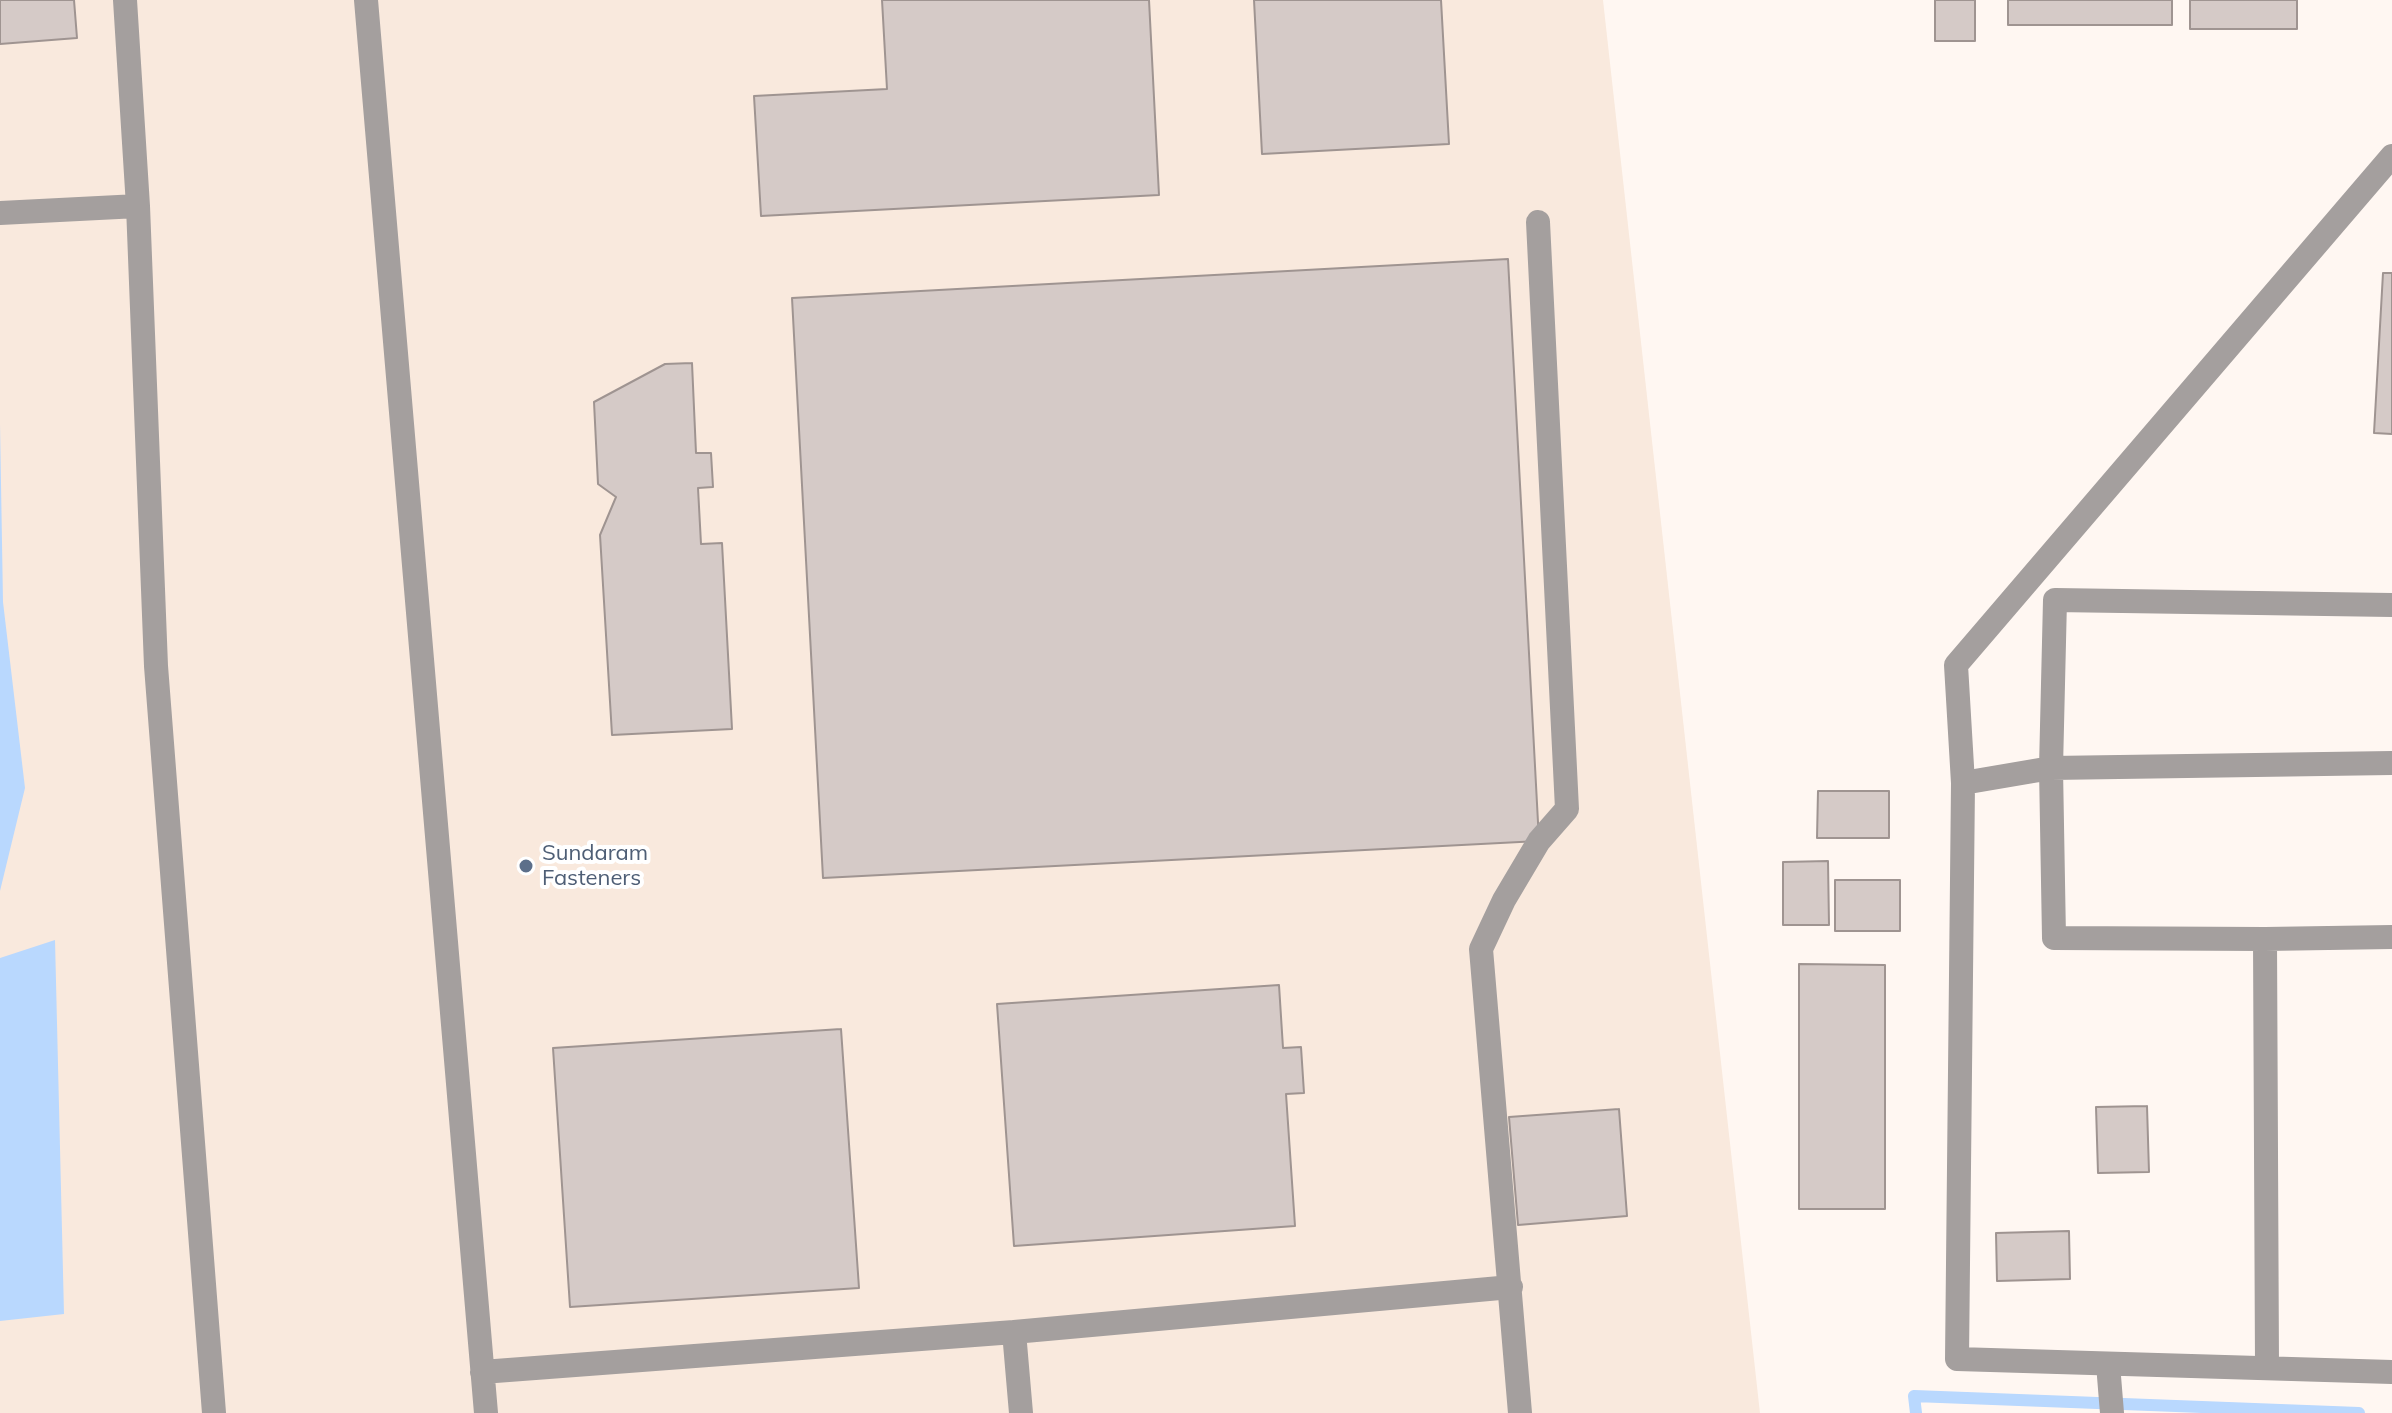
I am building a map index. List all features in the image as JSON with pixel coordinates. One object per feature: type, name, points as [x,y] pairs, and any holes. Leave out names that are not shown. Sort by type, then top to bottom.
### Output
[{"type":"street","points":[[125,0],[138,206],[156,666],[214,1413]]},
{"type":"street","points":[[366,0],[486,1413]]},
{"type":"street","points":[[2392,156],[1956,665],[1963,783],[1957,1359],[2267,1365],[2392,1372]]},
{"type":"street","points":[[0,213],[138,206]]},
{"type":"street","points":[[1520,1413],[1481,949],[1504,900],[1539,841],[1567,809],[1538,222]]},
{"type":"street","points":[[2392,605],[2055,600],[2051,768],[2054,938],[2392,937]]},
{"type":"street","points":[[1963,783],[2051,768],[2392,763]]},
{"type":"street","points":[[2265,939],[2267,1365]]},
{"type":"street","points":[[482,1372],[1014,1332],[1511,1287]]},
{"type":"street","points":[[1014,1332],[1021,1413]]},
{"type":"street","points":[[2108,1364],[2112,1413]]},
{"type":"shaded area","points":[[0,0],[1603,0],[1760,1413],[0,1413]]},
{"type":"water","points":[[0,424],[3,602],[25,788],[0,891]]},
{"type":"water","points":[[55,940],[64,1314],[0,1321],[0,958]]},
{"type":"building","points":[[0,0],[74,0],[77,38],[0,44]]},
{"type":"building","points":[[882,0],[1149,0],[1159,195],[761,216],[754,96],[887,89]]},
{"type":"building","points":[[1254,0],[1441,0],[1449,144],[1262,154]]},
{"type":"building","points":[[1935,0],[1975,0],[1975,41],[1935,41]]},
{"type":"building","points":[[2008,0],[2172,0],[2172,25],[2008,25]]},
{"type":"building","points":[[2190,0],[2297,0],[2297,29],[2190,29]]},
{"type":"building","points":[[1508,259],[1539,841],[823,878],[792,298]]},
{"type":"building","points":[[2383,273],[2392,273],[2392,434],[2374,433]]},
{"type":"building","points":[[692,363],[696,453],[711,453],[713,487],[698,488],[701,544],[722,543],[732,729],[612,735],[600,535],[616,497],[598,484],[594,402],[665,364]]},
{"type":"building","points":[[1818,791],[1889,791],[1889,838],[1817,838]]},
{"type":"building","points":[[1828,861],[1829,925],[1783,925],[1783,862]]},
{"type":"building","points":[[1835,880],[1900,880],[1900,931],[1835,931]]},
{"type":"building","points":[[1799,964],[1885,965],[1885,1209],[1799,1209]]},
{"type":"building","points":[[1279,985],[1283,1048],[1301,1047],[1304,1093],[1286,1094],[1295,1226],[1014,1246],[997,1004]]},
{"type":"building","points":[[841,1029],[859,1288],[570,1307],[553,1048]]},
{"type":"building","points":[[2147,1106],[2149,1172],[2098,1173],[2096,1107]]},
{"type":"building","points":[[1619,1109],[1627,1216],[1518,1225],[1509,1117]]},
{"type":"building","points":[[2069,1231],[2070,1279],[1997,1281],[1996,1233]]},
{"type":"waterway","points":[[1916,1413],[1914,1396],[2359,1413]]},
{"type":"place","name":"Sundaram Fasteners","points":[[526,866]]}]
